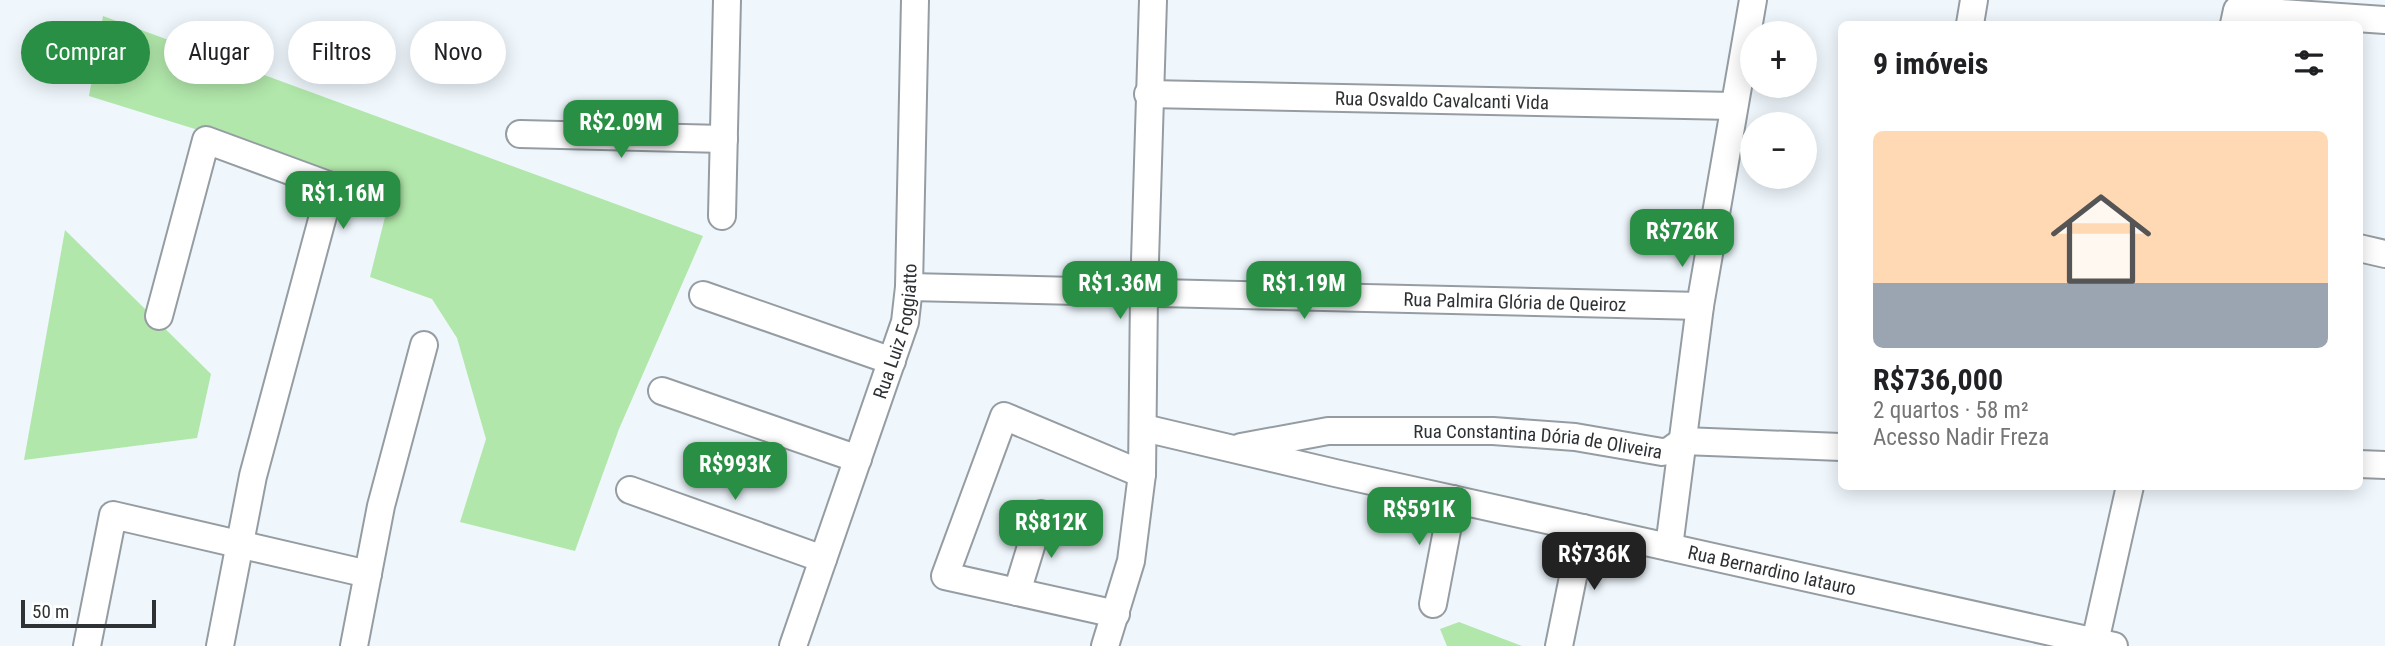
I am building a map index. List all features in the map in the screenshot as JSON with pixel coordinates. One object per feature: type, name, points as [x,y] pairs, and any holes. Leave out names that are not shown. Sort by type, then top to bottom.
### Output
[{"type":"street","points":[[722,216],[727,0]]},
{"type":"street","name":"Rua Luiz Foggiatto","points":[[793,646],[905,322],[909,287],[915,0]]},
{"type":"street","points":[[1105,646],[1130,561],[1143,474],[1148,94],[1153,0]]},
{"type":"street","points":[[1669,547],[1700,306],[1753,0]]},
{"type":"street","points":[[1970,21],[1974,0]]},
{"type":"street","points":[[2236,17],[2385,20]]},
{"type":"street","name":"Rua Osvaldo Cavalcanti Vida","points":[[1148,94],[1734,106]]},
{"type":"street","points":[[520,134],[724,139]]},
{"type":"street","points":[[159,316],[206,140],[331,186],[253,476],[220,646]]},
{"type":"street","points":[[2363,249],[2385,254]]},
{"type":"street","name":"Rua Palmira Glória de Queiroz","points":[[909,287],[1700,306]]},
{"type":"street","points":[[704,295],[892,361]]},
{"type":"street","points":[[354,646],[382,506],[424,345]]},
{"type":"street","points":[[662,391],[858,460]]},
{"type":"street","points":[[1116,614],[945,576],[1004,416],[1143,474]]},
{"type":"street","name":"Rua Bernardino Iatauro","points":[[1144,428],[2105,644]]},
{"type":"street","name":"Rua Constantina Dória de Oliveira","points":[[1233,449],[1298,436],[1357,430],[1543,434],[1602,440],[1662,452],[1683,441],[1838,447]]},
{"type":"street","points":[[2363,464],[2385,465]]},
{"type":"street","points":[[631,490],[823,559]]},
{"type":"street","points":[[2105,644],[2129,490]]},
{"type":"street","points":[[1433,604],[1453,499]]},
{"type":"street","points":[[1017,592],[1041,514]]},
{"type":"street","points":[[87,646],[113,515],[368,573]]},
{"type":"street","points":[[1559,646],[1583,528]]},
{"type":"green space","points":[[103,16],[117,21],[102,21]]},
{"type":"green space","points":[[150,33],[164,38],[164,84],[274,84],[274,79],[703,236],[619,429],[575,551],[460,522],[486,439],[457,338],[432,299],[370,277],[390,197],[330,171],[89,96],[91,84],[150,84]]},
{"type":"green space","points":[[65,230],[211,374],[197,438],[24,460]]},
{"type":"green space","points":[[1459,622],[1522,646],[1447,646],[1440,629]]}]
